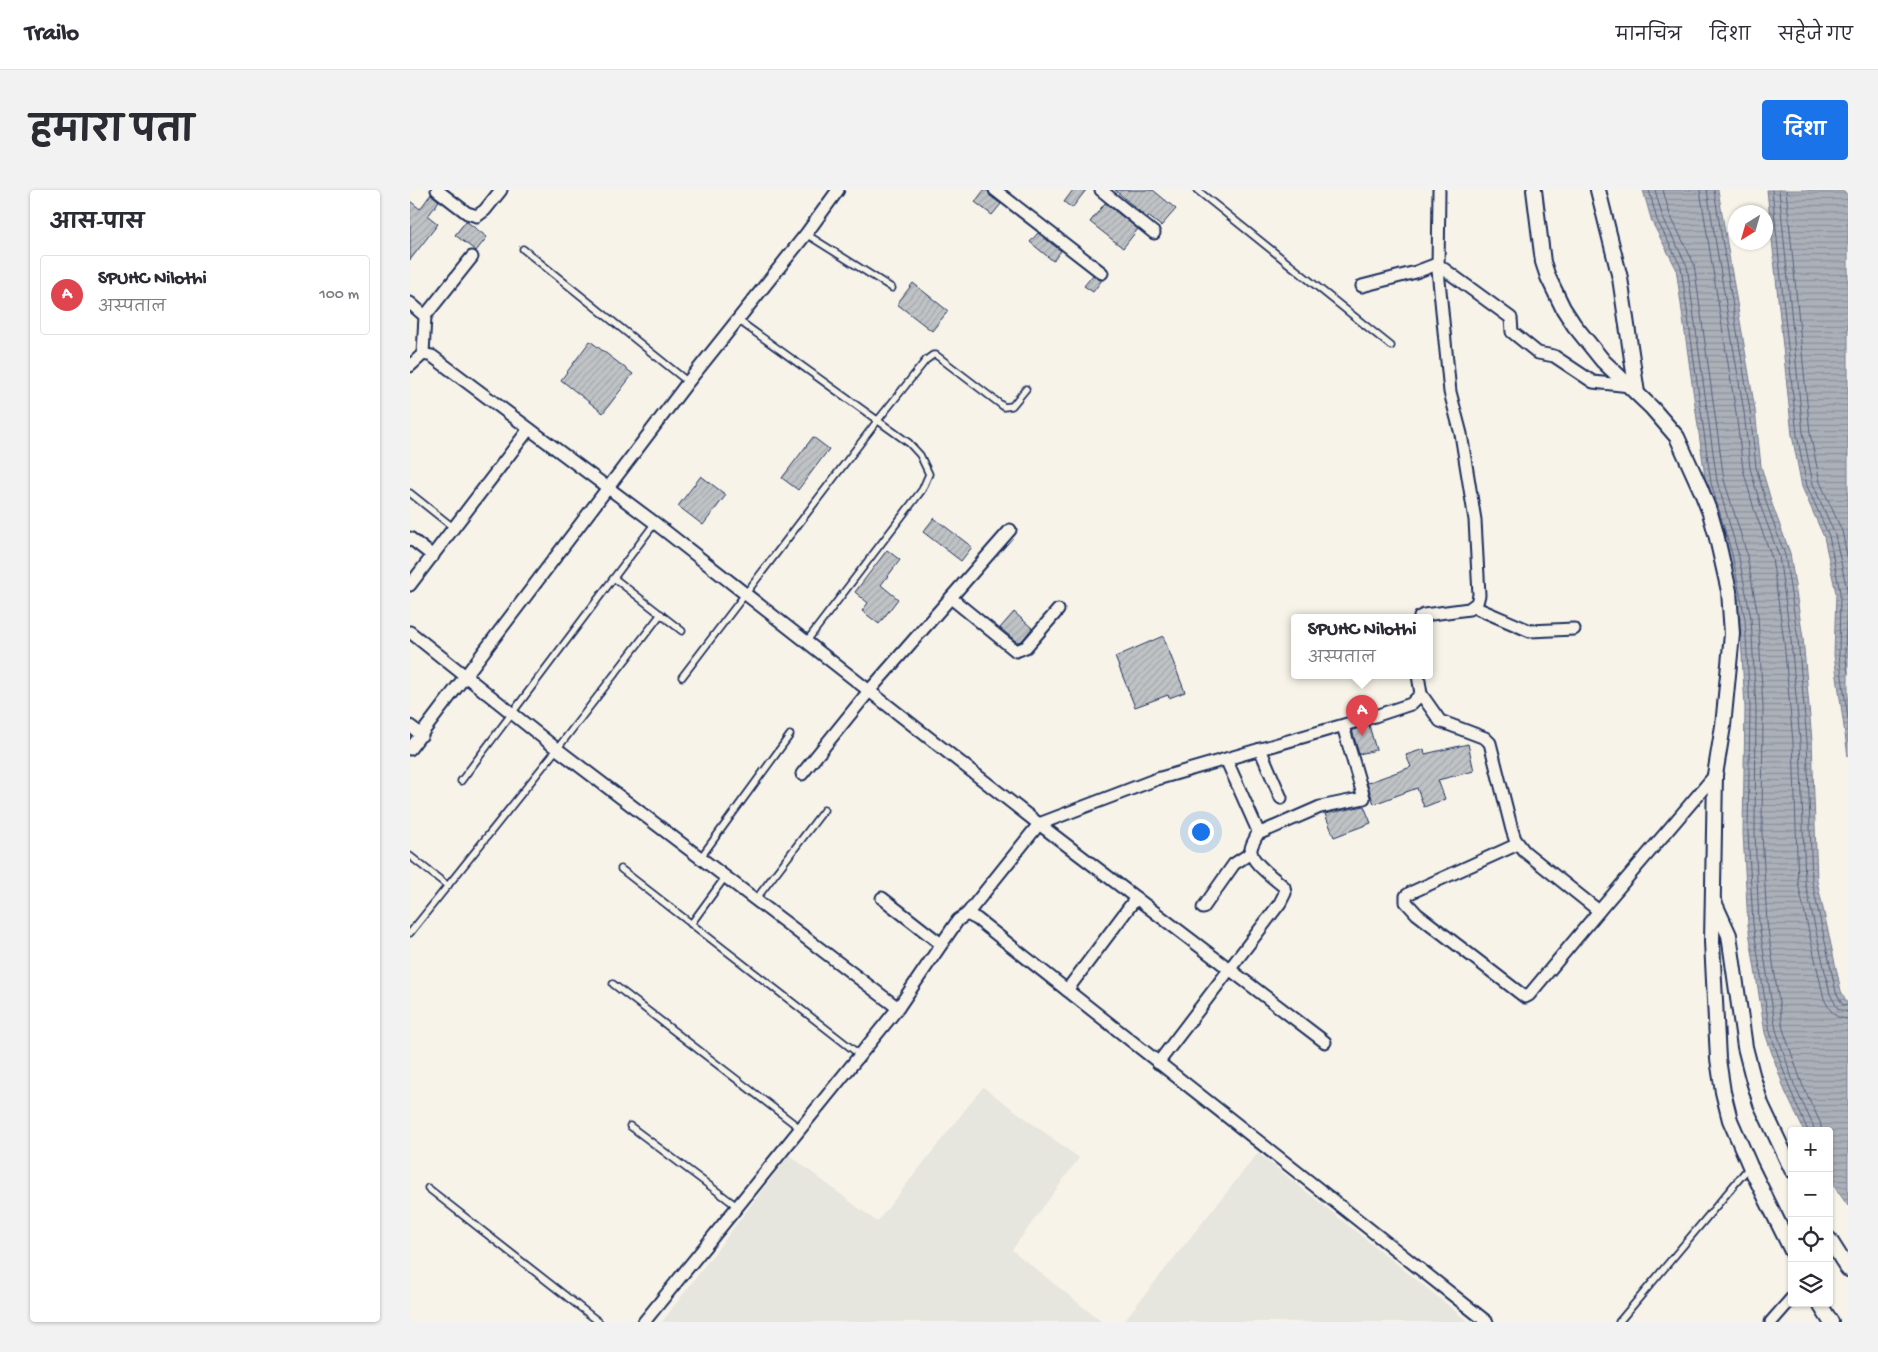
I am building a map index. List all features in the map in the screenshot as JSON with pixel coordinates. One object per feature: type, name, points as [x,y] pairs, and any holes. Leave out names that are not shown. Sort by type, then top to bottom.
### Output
[{"type":"street","points":[[437,190],[467,213],[477,216],[485,210],[501,190]]},
{"type":"street","points":[[410,750],[688,382],[806,234],[838,190]]},
{"type":"street","points":[[996,190],[1102,273]]},
{"type":"street","points":[[1101,190],[1154,233]]},
{"type":"street","points":[[1432,614],[1469,609],[1477,604],[1479,595],[1475,520],[1460,434],[1450,392],[1437,264],[1439,190]]},
{"type":"street","points":[[1534,190],[1544,262],[1555,293],[1574,325],[1603,361],[1633,389],[1677,437],[1710,512],[1729,591],[1732,634],[1723,726],[1715,775],[1712,900],[1714,994],[1718,1059],[1730,1120],[1750,1166],[1788,1243]]},
{"type":"street","points":[[1598,190],[1620,278],[1633,389]]},
{"type":"street","points":[[410,366],[423,354],[425,316],[472,257]]},
{"type":"street","points":[[1362,286],[1416,272],[1437,264]]},
{"type":"street","points":[[1437,264],[1511,318],[1512,332],[1538,353],[1554,356],[1593,382],[1633,389]]},
{"type":"street","points":[[410,303],[425,316]]},
{"type":"street","points":[[423,354],[432,356],[655,523],[1039,824],[1325,1042]]},
{"type":"street","points":[[410,586],[529,429]]},
{"type":"street","points":[[802,774],[869,691],[1010,530]]},
{"type":"street","points":[[410,538],[433,556]]},
{"type":"street","points":[[951,598],[1016,652],[1026,647],[1058,610]]},
{"type":"street","points":[[1474,606],[1530,630],[1574,629]]},
{"type":"street","points":[[410,632],[557,749],[898,1008]]},
{"type":"street","points":[[1418,679],[1420,694],[1440,721],[1482,736],[1490,743],[1512,830],[1518,844],[1524,851],[1599,911]]},
{"type":"street","points":[[644,1322],[898,1008],[958,920],[967,914],[1039,824],[1133,787],[1343,726],[1411,704],[1420,694]]},
{"type":"street","points":[[410,726],[422,735]]},
{"type":"street","points":[[1258,834],[1320,806],[1364,798],[1343,726]]},
{"type":"street","points":[[1260,749],[1281,798]]},
{"type":"street","points":[[1158,1063],[1280,903],[1285,893],[1284,887],[1258,865],[1251,853],[1258,834],[1256,823],[1226,759]]},
{"type":"street","points":[[1518,844],[1410,892],[1406,896],[1406,902],[1417,914],[1525,997],[1529,995],[1715,775]]},
{"type":"street","points":[[1203,908],[1234,864],[1251,853]]},
{"type":"street","points":[[882,898],[942,944]]},
{"type":"street","points":[[1067,990],[1136,898]]},
{"type":"street","points":[[1712,900],[1729,935],[1745,1047],[1753,1078],[1761,1104],[1788,1161]]},
{"type":"street","points":[[967,914],[977,919],[1482,1320]]},
{"type":"street","points":[[1833,1245],[1848,1269]]},
{"type":"street","points":[[1771,1322],[1788,1303]]},
{"type":"street","points":[[1822,1307],[1831,1322]]},
{"type":"lane","points":[[1197,190],[1391,346]]},
{"type":"lane","points":[[806,234],[892,288]]},
{"type":"lane","points":[[523,249],[688,382]]},
{"type":"lane","points":[[738,320],[909,443],[920,455],[929,474],[927,482],[806,642]]},
{"type":"lane","points":[[682,677],[922,363],[932,355],[936,355],[1004,407],[1012,406],[1026,389]]},
{"type":"lane","points":[[410,494],[454,528]]},
{"type":"lane","points":[[462,781],[655,523]]},
{"type":"lane","points":[[614,578],[682,631]]},
{"type":"lane","points":[[410,933],[557,749],[661,614]]},
{"type":"lane","points":[[701,857],[790,735]]},
{"type":"lane","points":[[756,899],[824,810]]},
{"type":"lane","points":[[410,856],[448,886]]},
{"type":"lane","points":[[621,869],[860,1055]]},
{"type":"lane","points":[[691,924],[726,876]]},
{"type":"lane","points":[[613,984],[800,1129]]},
{"type":"lane","points":[[630,1126],[738,1207]]},
{"type":"lane","points":[[1619,1322],[1750,1166]]},
{"type":"lane","points":[[428,1188],[599,1322]]},
{"type":"shaded area","points":[[983,1087],[1079,1158],[1012,1250],[1102,1322],[662,1322],[789,1155],[877,1222]]},
{"type":"shaded area","points":[[1258,1153],[1469,1322],[1123,1322]]},
{"type":"water","points":[[1643,190],[1718,190],[1755,410],[1761,466],[1772,504],[1790,553],[1803,638],[1812,741],[1817,881],[1841,991],[1848,1005],[1848,1206],[1833,1185],[1833,1127],[1802,1127],[1785,1091],[1765,1033],[1748,925],[1743,833],[1745,708],[1740,620],[1727,555],[1706,484],[1676,268],[1652,222]]},
{"type":"water","points":[[1767,190],[1848,190],[1848,756],[1834,655],[1836,593],[1824,537],[1802,487],[1792,435],[1773,249],[1773,205],[1769,205]]},
{"type":"building","points":[[984,190],[988,190],[990,196],[1001,204],[992,215],[975,202]]},
{"type":"building","points":[[1073,190],[1086,190],[1072,208],[1064,202]]},
{"type":"building","points":[[1115,190],[1153,190],[1176,209],[1161,226],[1148,216],[1147,218]]},
{"type":"building","points":[[431,194],[439,201],[428,216],[438,224],[410,260],[410,201],[420,209]]},
{"type":"building","points":[[1105,203],[1138,229],[1123,248],[1090,222]]},
{"type":"building","points":[[466,221],[487,237],[476,251],[455,235]]},
{"type":"building","points":[[1038,233],[1061,251],[1053,261],[1030,242]]},
{"type":"building","points":[[1093,275],[1102,280],[1093,292],[1084,286]]},
{"type":"building","points":[[913,283],[948,311],[932,331],[897,304]]},
{"type":"building","points":[[590,341],[633,374],[603,413],[561,380]]},
{"type":"building","points":[[813,437],[829,449],[798,490],[782,478]]},
{"type":"building","points":[[701,476],[726,495],[703,525],[678,506]]},
{"type":"building","points":[[934,518],[972,547],[961,561],[923,532]]},
{"type":"building","points":[[887,550],[900,560],[881,585],[898,599],[879,624],[862,611],[868,603],[855,592]]},
{"type":"building","points":[[1014,612],[1032,628],[1022,641],[1017,642],[1000,628]]},
{"type":"building","points":[[1163,636],[1185,692],[1169,698],[1168,695],[1135,707],[1115,657]]},
{"type":"building","points":[[1369,725],[1376,750],[1359,754],[1352,730]]},
{"type":"building","points":[[1468,744],[1474,771],[1438,780],[1445,799],[1424,807],[1417,788],[1374,804],[1367,783],[1411,767],[1406,755],[1424,749],[1425,754]]},
{"type":"building","points":[[1364,806],[1371,823],[1334,837],[1325,814]]},
{"type":"place","name":"SPUHC Nilothi","points":[[1362,736]]}]
